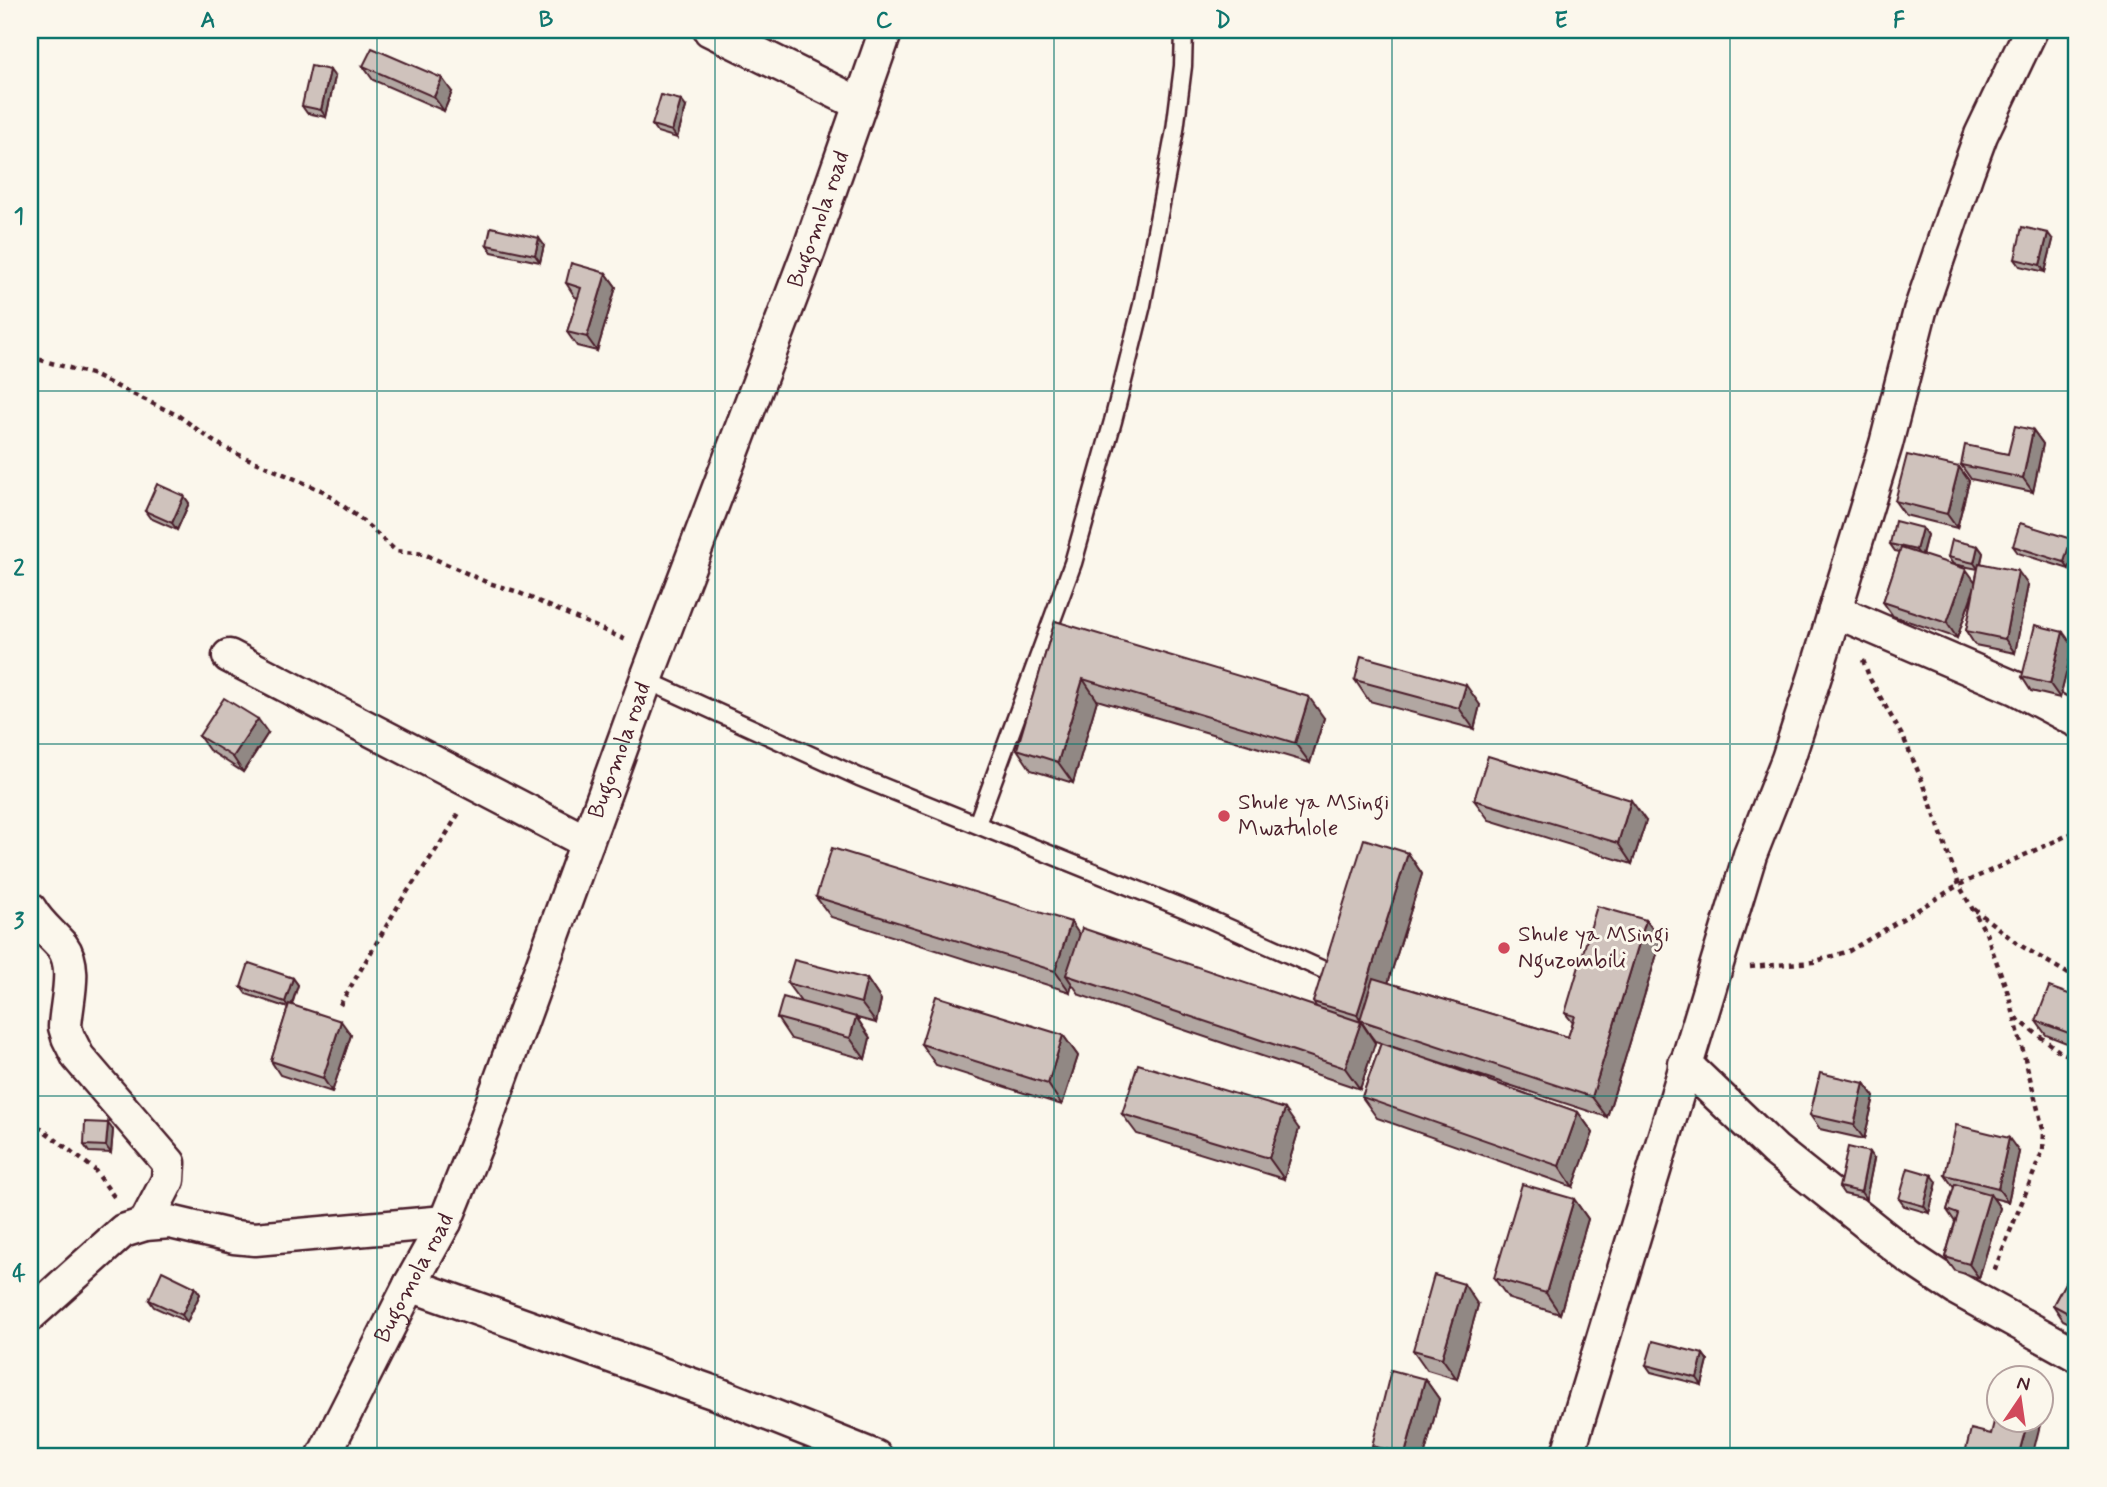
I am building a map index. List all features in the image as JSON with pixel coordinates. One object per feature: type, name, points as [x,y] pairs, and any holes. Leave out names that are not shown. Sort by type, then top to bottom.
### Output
[{"type":"street","points":[[709,30],[860,104]]},
{"type":"street","name":"Bugomola road","points":[[323,1457],[445,1222],[483,1128],[651,666],[808,250],[886,30]]},
{"type":"street","points":[[1567,1457],[1750,855],[1841,614],[1920,311],[1981,135],[2031,30]]},
{"type":"street","points":[[1841,614],[2015,688],[2077,721]]},
{"type":"street","points":[[229,656],[587,842]]},
{"type":"street","points":[[30,909],[40,926],[62,946],[69,960],[65,1027],[78,1057],[169,1163],[168,1180],[140,1226]]},
{"type":"street","points":[[1685,1064],[1775,1150],[1909,1257],[1982,1303],[2077,1355]]},
{"type":"street","points":[[30,1314],[108,1242],[122,1231],[140,1226],[170,1222],[233,1237],[255,1239],[445,1222]]},
{"type":"street","points":[[410,1285],[718,1394],[876,1457]]},
{"type":"lane","points":[[977,824],[1073,563],[1113,421],[1142,305],[1172,144],[1183,66],[1184,30]]},
{"type":"lane","points":[[651,666],[859,777],[1200,915],[1337,976]]},
{"type":"path","points":[[30,358],[91,374],[179,416],[213,442],[323,491],[363,521],[396,551],[424,554],[486,582],[515,591],[651,666]]},
{"type":"path","points":[[1841,614],[1870,679],[1905,739],[1959,885],[1986,933],[2015,1018],[2036,1097],[2044,1141],[1982,1303]]},
{"type":"path","points":[[340,1005],[401,901],[444,838],[475,785]]},
{"type":"path","points":[[1715,967],[1763,967],[1813,962],[1849,951],[1959,885],[2077,831]]},
{"type":"path","points":[[1972,907],[2018,944],[2077,979]]},
{"type":"path","points":[[2015,1018],[2059,1051],[2077,1059]]},
{"type":"path","points":[[30,1120],[94,1169],[140,1226]]},
{"type":"building","points":[[372,48],[442,78],[434,97],[363,66]]},
{"type":"building","points":[[311,66],[330,70],[321,110],[302,106]]},
{"type":"building","points":[[661,95],[681,100],[672,131],[652,125]]},
{"type":"building","points":[[491,227],[539,238],[535,255],[487,245]]},
{"type":"building","points":[[2022,227],[2048,233],[2040,265],[2015,259]]},
{"type":"building","points":[[571,263],[606,273],[587,337],[567,332],[581,288],[566,283]]},
{"type":"building","points":[[2015,426],[2033,430],[2023,478],[1961,465],[1965,445],[2008,454]]},
{"type":"building","points":[[1907,455],[1959,467],[1947,514],[1895,501]]},
{"type":"building","points":[[157,484],[184,496],[172,523],[145,511]]},
{"type":"building","points":[[1895,521],[1922,528],[1916,550],[1890,544]]},
{"type":"building","points":[[2020,523],[2071,539],[2064,562],[2013,546]]},
{"type":"building","points":[[1952,540],[1978,546],[1974,563],[1948,557]]},
{"type":"building","points":[[1901,548],[1966,569],[1947,623],[1883,602]]},
{"type":"building","points":[[1979,563],[2018,571],[2005,639],[1966,631]]},
{"type":"building","points":[[1055,621],[1309,697],[1295,743],[1083,679],[1058,762],[1017,749]]},
{"type":"building","points":[[2035,625],[2063,632],[2050,684],[2022,677]]},
{"type":"building","points":[[1361,656],[1466,685],[1459,708],[1355,680]]},
{"type":"building","points":[[224,698],[258,719],[233,757],[199,736]]},
{"type":"building","points":[[1488,756],[1631,800],[1618,843],[1474,800]]},
{"type":"building","points":[[1364,839],[1408,853],[1357,1015],[1313,1002]]},
{"type":"building","points":[[832,848],[1071,922],[1055,971],[816,897]]},
{"type":"building","points":[[1597,906],[1646,920],[1592,1097],[1360,1020],[1373,978],[1568,1037],[1575,1016],[1565,1013]]},
{"type":"building","points":[[1082,928],[1361,1022],[1345,1068],[1066,975]]},
{"type":"building","points":[[794,960],[867,979],[861,1003],[787,983]]},
{"type":"building","points":[[249,963],[293,978],[285,1002],[241,987]]},
{"type":"building","points":[[2049,987],[2077,997],[2077,1036],[2036,1021]]},
{"type":"building","points":[[936,996],[1063,1035],[1048,1084],[921,1044]]},
{"type":"building","points":[[783,997],[856,1017],[850,1038],[777,1018]]},
{"type":"building","points":[[289,1004],[341,1021],[323,1078],[271,1061]]},
{"type":"building","points":[[1381,1043],[1578,1112],[1559,1166],[1362,1097]]},
{"type":"building","points":[[1138,1064],[1285,1109],[1269,1158],[1122,1114]]},
{"type":"building","points":[[1820,1073],[1864,1083],[1854,1125],[1810,1115]]},
{"type":"building","points":[[85,1122],[108,1123],[106,1146],[84,1145]]},
{"type":"building","points":[[1956,1125],[2009,1138],[1998,1188],[1945,1175]]},
{"type":"building","points":[[1848,1147],[1869,1152],[1861,1192],[1839,1187]]},
{"type":"building","points":[[1908,1168],[1932,1175],[1924,1206],[1899,1199]]},
{"type":"building","points":[[1522,1184],[1574,1199],[1546,1293],[1494,1278]]},
{"type":"building","points":[[1955,1184],[1990,1194],[1969,1264],[1945,1257],[1958,1214],[1947,1210]]},
{"type":"building","points":[[2077,1261],[2077,1318],[2053,1305]]},
{"type":"building","points":[[162,1271],[195,1287],[182,1315],[149,1300]]},
{"type":"building","points":[[1434,1275],[1464,1284],[1442,1358],[1413,1350]]},
{"type":"building","points":[[1653,1341],[1703,1354],[1697,1378],[1646,1365]]},
{"type":"building","points":[[1391,1370],[1425,1379],[1405,1454],[1372,1446]]},
{"type":"building","points":[[1971,1429],[1984,1434],[2024,1434],[2018,1457],[1964,1457]]},
{"type":"place","name":"Shule ya Msingi Mwatulole","points":[[1224,816]]},
{"type":"place","name":"Shule ya Msingi Nguzombili","points":[[1504,948]]}]
